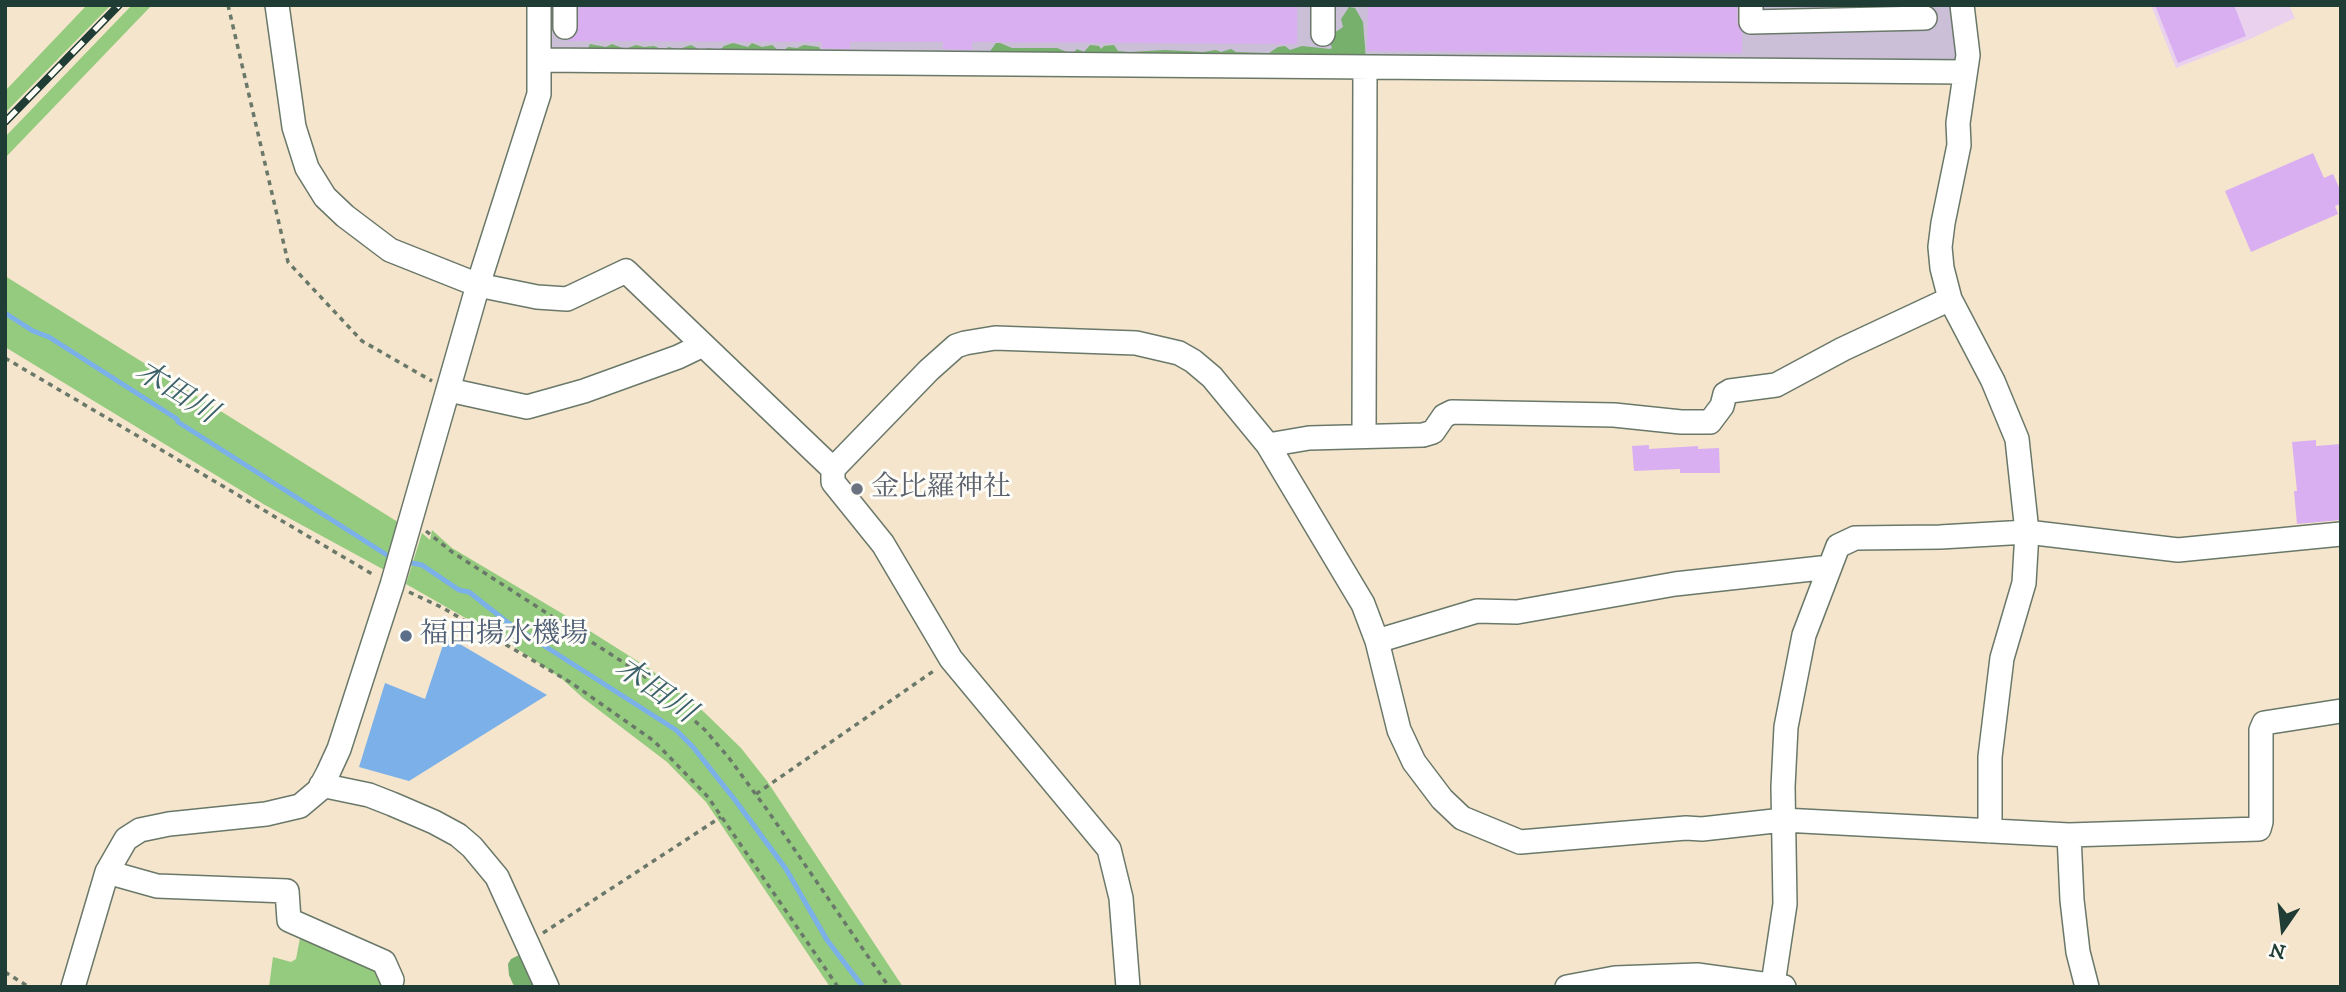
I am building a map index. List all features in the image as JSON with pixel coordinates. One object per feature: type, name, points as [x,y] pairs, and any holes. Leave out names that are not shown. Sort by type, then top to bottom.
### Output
[{"type":"street","points":[[277,5],[294,127],[307,167],[325,197],[390,250],[478,285],[537,297],[567,299],[626,271],[833,469]]},
{"type":"street","points":[[73,987],[107,872],[121,845],[140,830],[169,824],[284,811],[300,806],[321,785],[338,749],[392,585],[478,285],[539,94],[539,5]]},
{"type":"street","points":[[1323,5],[1323,34]]},
{"type":"street","points":[[1751,5],[1751,22],[1925,18]]},
{"type":"street","points":[[1962,5],[1968,40],[1958,123],[1959,145],[1940,247],[1942,268],[1950,299],[1993,381],[2017,439],[2027,532],[2024,583],[2002,658],[1990,757],[1990,831]]},
{"type":"street","points":[[539,60],[1965,72]]},
{"type":"street","points":[[1364,435],[1365,68]]},
{"type":"street","points":[[1268,445],[1309,438],[1423,435],[1433,432],[1444,416],[1452,412],[1614,415],[1681,422],[1710,422],[1721,406],[1725,394],[1730,391],[1776,385],[1843,349],[1950,299]]},
{"type":"street","points":[[1128,987],[1121,898],[1110,849],[951,659],[883,544],[833,482],[833,469],[950,351],[965,343],[995,338],[1113,341],[1158,347],[1179,353],[1212,377],[1268,445],[1363,604],[1377,641],[1399,730],[1414,762],[1442,799],[1462,818],[1520,842],[1783,821],[2069,835],[2259,829],[2264,723],[2341,711]]},
{"type":"street","points":[[449,390],[527,407],[584,391],[678,357],[703,345]]},
{"type":"street","points":[[1567,987],[1615,978],[1697,975],[1779,985],[1785,904],[1783,821],[1786,727],[1804,635],[1838,546],[1855,538],[2027,532],[2178,550],[2341,534]]},
{"type":"street","points":[[1377,641],[1477,611],[1517,611],[1675,583],[1830,566]]},
{"type":"street","points":[[321,785],[369,795],[458,835],[485,860],[497,877],[547,987]]},
{"type":"street","points":[[2069,835],[2078,952],[2087,987]]},
{"type":"street","points":[[107,872],[157,886],[287,891],[289,920],[384,962],[392,980]]},
{"type":"path","points":[[228,5],[288,262],[362,341],[449,390]]},
{"type":"path","points":[[5,358],[392,585],[443,608],[613,710],[653,741],[690,778],[721,817],[838,987]]},
{"type":"path","points":[[411,521],[452,552],[643,675],[705,730],[756,794],[889,987]]},
{"type":"path","points":[[756,794],[951,659]]},
{"type":"path","points":[[527,944],[721,817]]},
{"type":"path","points":[[5,972],[29,987]]},
{"type":"shaded area","points":[[544,5],[1955,5],[1958,65],[543,53]]},
{"type":"shaded area","points":[[2151,5],[2289,5],[2295,18],[2176,68]]},
{"type":"green space","points":[[87,5],[111,5],[5,113],[5,91]]},
{"type":"green space","points":[[132,5],[152,5],[5,158],[5,137]]},
{"type":"green space","points":[[1349,7],[1355,8],[1363,22],[1366,60],[988,54],[996,43],[1012,48],[1057,48],[1072,54],[1077,49],[1084,52],[1090,45],[1099,46],[1101,49],[1114,45],[1118,51],[1129,52],[1221,52],[1231,49],[1236,52],[1269,53],[1285,46],[1290,50],[1302,46],[1330,49],[1331,35],[1343,27],[1341,19]]},
{"type":"green space","points":[[733,43],[748,47],[752,43],[762,47],[772,45],[783,51],[788,47],[797,48],[804,45],[819,47],[825,52],[586,52],[590,44],[606,47],[612,44],[625,49],[636,45],[654,46],[664,50],[668,47],[679,49],[691,45],[702,51],[708,48],[720,50]]},
{"type":"green space","points":[[5,276],[401,524],[388,572],[265,505],[5,347]]},
{"type":"green space","points":[[432,530],[452,548],[650,669],[704,712],[741,748],[767,781],[903,987],[830,987],[706,802],[667,762],[561,678],[504,640],[406,584],[422,533],[430,540]]},
{"type":"green space","points":[[301,933],[379,967],[388,987],[269,987],[273,957],[291,962],[296,959]]},
{"type":"green space","points":[[519,955],[542,987],[516,987],[513,984],[508,964]]},
{"type":"water","points":[[446,636],[547,695],[409,781],[359,767],[385,683],[425,699]]},
{"type":"building","points":[[579,5],[1297,5],[1297,44],[972,42],[972,50],[943,49],[943,42],[850,42],[850,49],[822,48],[822,42],[567,41],[577,33]]},
{"type":"building","points":[[1368,5],[1737,5],[1737,23],[1742,32],[1742,53],[1367,51]]},
{"type":"building","points":[[2155,5],[2234,5],[2246,36],[2178,63]]},
{"type":"building","points":[[2313,153],[2324,178],[2333,174],[2341,192],[2341,204],[2335,206],[2338,214],[2251,252],[2225,191]]},
{"type":"building","points":[[2316,440],[2316,446],[2341,444],[2341,520],[2297,524],[2292,442]]},
{"type":"building","points":[[1649,445],[1649,449],[1698,446],[1698,449],[1719,448],[1720,473],[1680,473],[1680,469],[1634,471],[1632,446]]},
{"type":"waterway","name":"木田川","points":[[5,313],[33,331],[49,337],[390,557]]},
{"type":"waterway","name":"木田川","points":[[412,563],[422,565],[459,590],[469,592],[507,622],[676,730],[735,800],[786,869],[827,940],[863,987]]},
{"type":"railway","points":[[5,122],[119,5]]},
{"type":"place","name":"金比羅神社","points":[[857,489]]},
{"type":"place","name":"福田揚水機場","points":[[406,636]]}]
